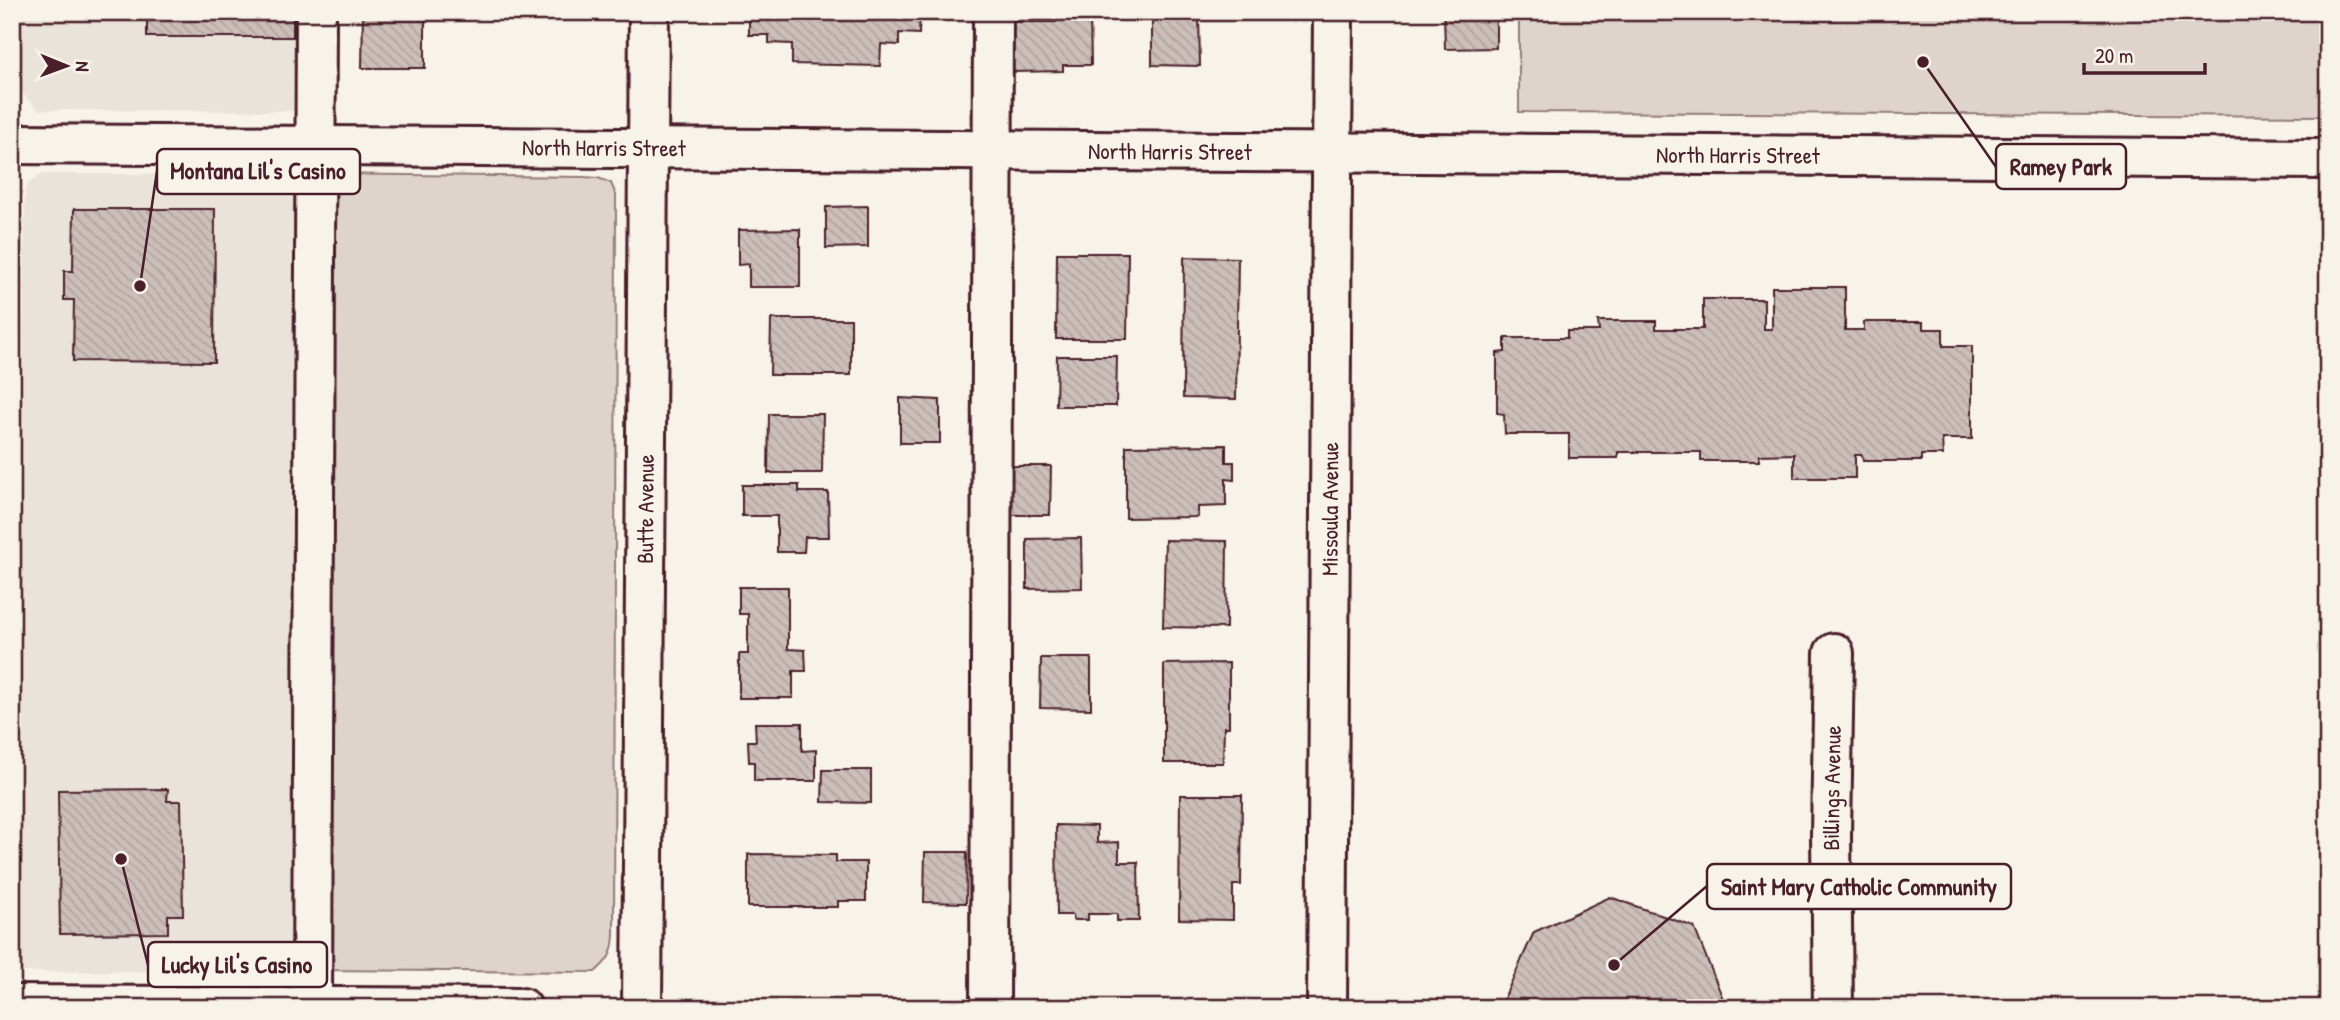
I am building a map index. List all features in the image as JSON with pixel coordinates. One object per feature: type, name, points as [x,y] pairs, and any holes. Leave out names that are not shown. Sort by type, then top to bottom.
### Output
[{"type":"street","points":[[313,1007],[316,12]]},
{"type":"street","name":"Butte Avenue","points":[[642,1008],[649,12]]},
{"type":"street","points":[[990,1008],[993,12]]},
{"type":"street","name":"Missoula Avenue","points":[[1327,1008],[1333,12]]},
{"type":"street","name":"North Harris Street","points":[[12,144],[2328,159]]},
{"type":"street","name":"Billings Avenue","points":[[1833,1008],[1831,835],[1834,653]]},
{"type":"street","points":[[12,1005],[522,1008]]},
{"type":"shaded area","points":[[21,12],[302,12],[301,111],[39,110],[21,92]]},
{"type":"shaded area","points":[[1519,12],[2328,12],[2328,116],[1519,112]]},
{"type":"shaded area","points":[[42,174],[316,174],[312,970],[19,972],[25,190],[30,181]]},
{"type":"shaded area","points":[[316,174],[584,177],[611,183],[616,195],[614,935],[609,956],[595,972],[312,970]]},
{"type":"building","points":[[147,12],[293,12],[293,37],[147,37]]},
{"type":"building","points":[[363,12],[425,12],[425,68],[362,68]]},
{"type":"building","points":[[749,12],[920,12],[919,34],[899,33],[899,45],[881,44],[880,66],[792,64],[792,44],[769,43],[769,35],[749,35]]},
{"type":"building","points":[[1056,12],[1090,12],[1091,65],[1063,65],[1063,71],[1013,72],[1013,22],[1056,22]]},
{"type":"building","points":[[1152,12],[1199,12],[1200,66],[1152,65]]},
{"type":"building","points":[[1444,12],[1496,12],[1496,48],[1445,49]]},
{"type":"building","points":[[868,206],[868,247],[826,248],[826,207]]},
{"type":"building","points":[[74,209],[215,209],[214,362],[73,361],[74,300],[64,300],[64,271],[73,271]]},
{"type":"building","points":[[800,229],[800,287],[749,287],[749,264],[738,265],[738,230]]},
{"type":"building","points":[[1057,253],[1128,253],[1127,339],[1056,339]]},
{"type":"building","points":[[1184,257],[1238,258],[1236,399],[1183,398]]},
{"type":"building","points":[[1772,287],[1845,287],[1845,330],[1864,330],[1864,322],[1923,322],[1923,329],[1943,329],[1943,346],[1972,346],[1972,439],[1942,439],[1943,455],[1921,455],[1921,461],[1863,461],[1862,455],[1855,455],[1855,478],[1794,478],[1794,454],[1759,455],[1759,461],[1701,461],[1701,452],[1618,452],[1618,458],[1569,458],[1569,434],[1505,434],[1504,414],[1497,413],[1497,353],[1505,352],[1505,338],[1567,338],[1567,331],[1599,331],[1598,321],[1656,321],[1656,329],[1703,329],[1703,299],[1764,299],[1764,329],[1772,329]]},
{"type":"building","points":[[771,319],[851,319],[851,375],[770,375]]},
{"type":"building","points":[[1057,356],[1117,356],[1116,406],[1056,406]]},
{"type":"building","points":[[900,398],[940,400],[940,443],[900,443]]},
{"type":"building","points":[[769,414],[823,414],[822,473],[768,473]]},
{"type":"building","points":[[1226,445],[1226,462],[1234,462],[1234,480],[1226,479],[1226,506],[1198,507],[1198,517],[1126,518],[1126,446]]},
{"type":"building","points":[[1009,466],[1051,466],[1050,515],[1008,515]]},
{"type":"building","points":[[742,485],[799,485],[799,492],[828,492],[829,537],[805,537],[804,552],[777,552],[777,516],[742,516]]},
{"type":"building","points":[[1081,538],[1082,588],[1027,589],[1027,539]]},
{"type":"building","points":[[1165,540],[1227,541],[1226,628],[1163,627]]},
{"type":"building","points":[[739,587],[788,587],[788,649],[805,650],[806,671],[793,671],[793,698],[739,698],[739,654],[748,654],[748,614],[739,614]]},
{"type":"building","points":[[1041,658],[1091,658],[1091,709],[1040,708]]},
{"type":"building","points":[[1229,663],[1229,727],[1224,727],[1223,763],[1164,763],[1164,664]]},
{"type":"building","points":[[755,723],[802,723],[802,751],[816,750],[816,781],[754,781],[754,762],[749,762],[748,741],[756,741]]},
{"type":"building","points":[[823,770],[871,770],[871,803],[822,802]]},
{"type":"building","points":[[168,789],[167,801],[181,801],[183,915],[168,915],[168,933],[60,934],[58,790]]},
{"type":"building","points":[[1180,795],[1242,795],[1241,885],[1233,885],[1233,920],[1179,919]]},
{"type":"building","points":[[1056,825],[1097,826],[1097,843],[1119,842],[1119,862],[1138,862],[1139,921],[1117,921],[1117,914],[1088,914],[1088,920],[1073,920],[1073,915],[1057,915]]},
{"type":"building","points":[[925,852],[967,852],[966,903],[924,902]]},
{"type":"building","points":[[748,854],[836,855],[836,862],[866,862],[866,901],[838,901],[838,907],[748,907]]},
{"type":"building","points":[[1610,897],[1694,927],[1723,999],[1719,1008],[1505,1008],[1502,1003],[1534,932]]},
{"type":"place","name":"Ramey Park","points":[[1923,62]]},
{"type":"place","name":"Montana Lil's Casino","points":[[140,286]]},
{"type":"place","name":"Lucky Lil's Casino","points":[[121,859]]},
{"type":"place","name":"Saint Mary Catholic Community","points":[[1614,965]]}]
